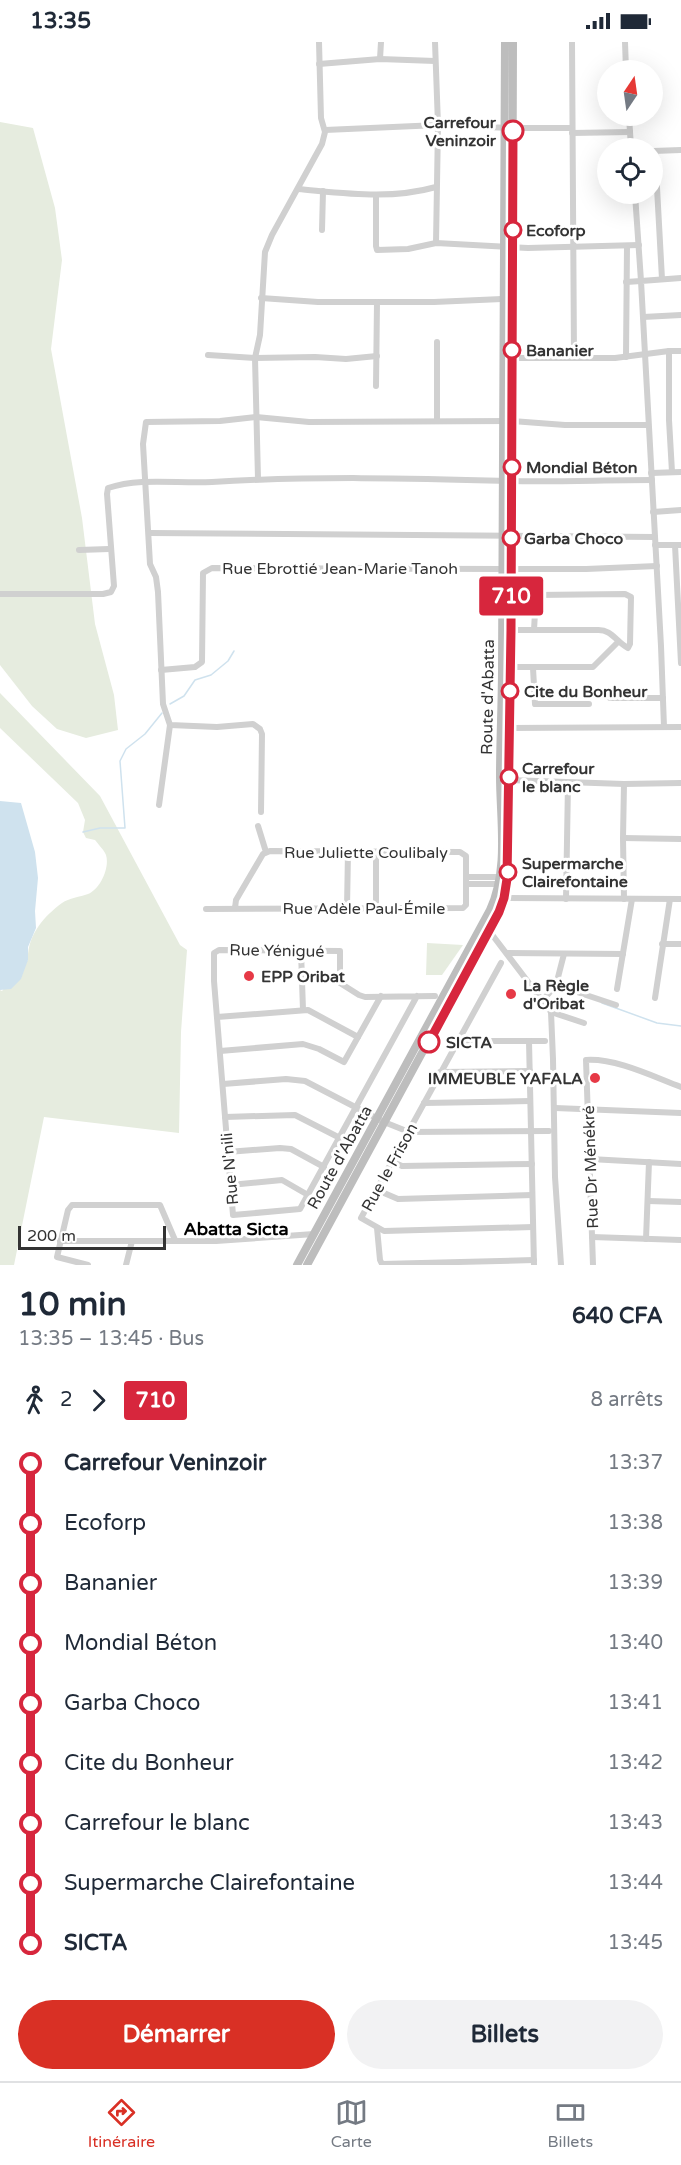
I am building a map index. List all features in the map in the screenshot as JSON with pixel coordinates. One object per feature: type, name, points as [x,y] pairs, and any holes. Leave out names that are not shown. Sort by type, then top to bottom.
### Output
[{"type":"street","points":[[258,479],[255,358],[260,335],[265,252],[322,144],[325,130],[321,117],[319,42]]},
{"type":"street","points":[[380,59],[381,42]]},
{"type":"street","points":[[435,42],[438,125],[436,243]]},
{"type":"street","name":"Route d'Abatta","points":[[486,927],[500,880],[505,728],[508,420],[512,358],[513,248],[505,42]]},
{"type":"street","name":"Route d'Abatta","points":[[508,420],[502,299],[513,42]]},
{"type":"street","points":[[572,42],[574,357]]},
{"type":"street","points":[[625,42],[626,60]]},
{"type":"street","points":[[319,64],[380,59],[435,61]]},
{"type":"street","points":[[325,130],[438,125],[630,132]]},
{"type":"street","points":[[630,126],[630,138]]},
{"type":"street","points":[[663,151],[681,150]]},
{"type":"street","points":[[298,189],[376,195],[412,193],[436,187]]},
{"type":"street","points":[[322,230],[323,191]]},
{"type":"street","points":[[376,195],[376,246],[378,250],[408,249],[436,243],[513,248],[639,245]]},
{"type":"street","points":[[636,204],[664,728]]},
{"type":"street","points":[[657,204],[662,279]]},
{"type":"street","points":[[626,357],[627,246]]},
{"type":"street","points":[[626,282],[681,278]]},
{"type":"street","points":[[261,298],[318,302],[467,302],[502,299]]},
{"type":"street","points":[[376,386],[377,302]]},
{"type":"street","points":[[643,317],[681,315]]},
{"type":"street","points":[[436,342],[437,420]]},
{"type":"street","points":[[669,351],[672,472]]},
{"type":"street","points":[[512,358],[626,357],[681,351]]},
{"type":"street","points":[[208,355],[346,359],[377,356]]},
{"type":"street","points":[[159,805],[170,725],[163,704],[158,592],[156,577],[150,564],[143,444],[147,422],[220,421],[256,417],[309,422],[508,420],[565,425],[648,425]]},
{"type":"street","points":[[0,594],[103,594],[111,592],[114,586],[109,549],[108,488],[146,482],[326,477],[507,481],[651,477],[681,472]]},
{"type":"street","points":[[653,512],[681,510]]},
{"type":"street","points":[[149,533],[507,535],[655,541],[678,545],[681,663]]},
{"type":"street","points":[[79,550],[109,549]]},
{"type":"street","points":[[507,569],[657,566]]},
{"type":"street","name":"Rue Ebrottié Jean-Marie Tanoh","points":[[161,670],[195,667],[202,662],[203,573],[212,568],[507,569]]},
{"type":"street","name":"Route d'Abatta","points":[[304,1264],[486,927],[504,898],[509,852],[505,728],[511,667],[507,569]]},
{"type":"street","points":[[511,630],[534,630],[603,629],[611,633],[627,648],[630,645],[631,597],[625,594],[536,595],[534,630]]},
{"type":"street","points":[[511,667],[593,667],[618,642]]},
{"type":"street","points":[[533,668],[535,704],[589,704]]},
{"type":"street","points":[[610,698],[663,698]]},
{"type":"street","points":[[170,725],[189,727],[253,724],[257,726],[262,734],[261,812]]},
{"type":"street","points":[[505,728],[681,728]]},
{"type":"street","points":[[508,780],[624,784],[681,783]]},
{"type":"street","points":[[566,899],[568,783]]},
{"type":"street","points":[[624,784],[624,899]]},
{"type":"street","points":[[258,826],[266,852]]},
{"type":"street","points":[[623,838],[681,838]]},
{"type":"street","name":"Rue Juliette Coulibaly","points":[[235,908],[237,900],[266,852],[464,853],[466,881]]},
{"type":"street","points":[[347,908],[348,852]]},
{"type":"street","points":[[376,852],[376,908]]},
{"type":"street","points":[[466,881],[500,880]]},
{"type":"street","name":"Rue Adèle Paul-Émile","points":[[206,909],[463,908],[466,905],[466,881]]},
{"type":"street","points":[[504,898],[681,899]]},
{"type":"street","points":[[617,988],[632,899]]},
{"type":"street","points":[[655,998],[670,899]]},
{"type":"street","points":[[486,927],[550,1012],[555,1108],[555,1177],[561,1265]]},
{"type":"street","points":[[662,944],[681,944]]},
{"type":"street","name":"Rue Yénigué","points":[[223,1084],[213,960],[214,953],[219,950],[340,951],[340,983],[359,995],[435,996]]},
{"type":"street","points":[[301,951],[303,1010]]},
{"type":"street","points":[[507,953],[623,954]]},
{"type":"street","points":[[543,1000],[556,984],[564,954]]},
{"type":"street","name":"Rue le Frison","points":[[501,963],[361,1218],[384,1231],[533,1227]]},
{"type":"street","points":[[556,984],[616,1005]]},
{"type":"street","points":[[220,1051],[303,1044],[319,1049],[344,1062],[381,996]]},
{"type":"street","name":"Rue N'nili","points":[[223,1084],[233,1215],[298,1210],[357,1108],[417,996]]},
{"type":"street","points":[[218,1017],[303,1010],[313,1012],[358,1037]]},
{"type":"street","points":[[550,1012],[584,1023]]},
{"type":"street","points":[[459,1041],[545,1041]]},
{"type":"street","points":[[377,1228],[382,1264],[534,1263],[529,1041]]},
{"type":"street","name":"Rue Dr Ménékré","points":[[593,1265],[586,1060],[596,1059],[613,1063],[681,1087]]},
{"type":"street","points":[[440,1072],[530,1071]]},
{"type":"street","points":[[223,1084],[296,1079],[318,1087],[381,1121],[409,1132],[549,1131]]},
{"type":"street","points":[[424,1103],[530,1101]]},
{"type":"street","points":[[555,1108],[681,1113]]},
{"type":"street","points":[[225,1117],[295,1115],[340,1138]]},
{"type":"street","name":"Route d'Abatta","points":[[304,1264],[314,1234],[381,1121]]},
{"type":"street","points":[[227,1152],[291,1149],[324,1167]]},
{"type":"street","points":[[590,1159],[681,1164]]},
{"type":"street","points":[[393,1162],[402,1166],[532,1164]]},
{"type":"street","points":[[646,1239],[649,1162]]},
{"type":"street","points":[[230,1185],[282,1180],[308,1195]]},
{"type":"street","points":[[377,1190],[398,1199],[532,1195]]},
{"type":"street","points":[[648,1201],[681,1202]]},
{"type":"street","points":[[88,1265],[57,1257],[68,1210],[72,1205],[160,1204],[176,1240]]},
{"type":"street","points":[[60,1240],[216,1241],[314,1234]]},
{"type":"street","points":[[592,1237],[681,1240]]},
{"type":"street","points":[[126,1265],[132,1241]]},
{"type":"shaded area","points":[[0,122],[33,128],[55,208],[62,260],[51,349],[82,518],[95,624],[114,695],[118,730],[86,738],[57,729],[32,706],[0,665]]},
{"type":"shaded area","points":[[0,693],[100,796],[180,945],[187,950],[181,1032],[179,1133],[44,1117],[14,1265],[0,1265],[0,990],[2,991],[28,960],[33,935],[43,921],[62,903],[88,894],[96,888],[105,872],[107,860],[105,853],[95,840],[86,838],[83,832],[85,820],[78,803],[0,728]]},
{"type":"shaded area","points":[[427,943],[463,945],[442,975],[426,975]]},
{"type":"water","points":[[0,801],[21,803],[35,852],[38,878],[36,928],[28,947],[28,960],[21,979],[11,989],[0,990]]},
{"type":"waterway","points":[[170,704],[184,696],[195,680],[211,675],[228,661],[234,651]]},
{"type":"waterway","points":[[83,832],[100,828],[125,828],[120,761],[126,749],[145,734],[162,713]]},
{"type":"waterway","points":[[602,1003],[657,1023],[681,1026]]},
{"type":"bus line","name":"710","points":[[429,1042],[499,912],[507,879],[511,667],[513,131]]},
{"type":"place","name":"Carrefour Veninzoir","points":[[513,131]]},
{"type":"place","name":"Ecoforp","points":[[513,230]]},
{"type":"place","name":"Bananier","points":[[512,350]]},
{"type":"place","name":"Mondial Béton","points":[[512,467]]},
{"type":"place","name":"Garba Choco","points":[[511,538]]},
{"type":"place","name":"Cite du Bonheur","points":[[510,691]]},
{"type":"place","name":"Carrefour le blanc","points":[[509,777]]},
{"type":"place","name":"Supermarche Clairefontaine","points":[[508,872]]},
{"type":"place","name":"EPP Oribat","points":[[249,976]]},
{"type":"place","name":"La Règle d'Oribat","points":[[511,994]]},
{"type":"place","name":"SICTA","points":[[429,1042]]},
{"type":"place","name":"IMMEUBLE YAFALA","points":[[595,1078]]},
{"type":"district","name":"Abatta Sicta","points":[[236,1229]]}]
